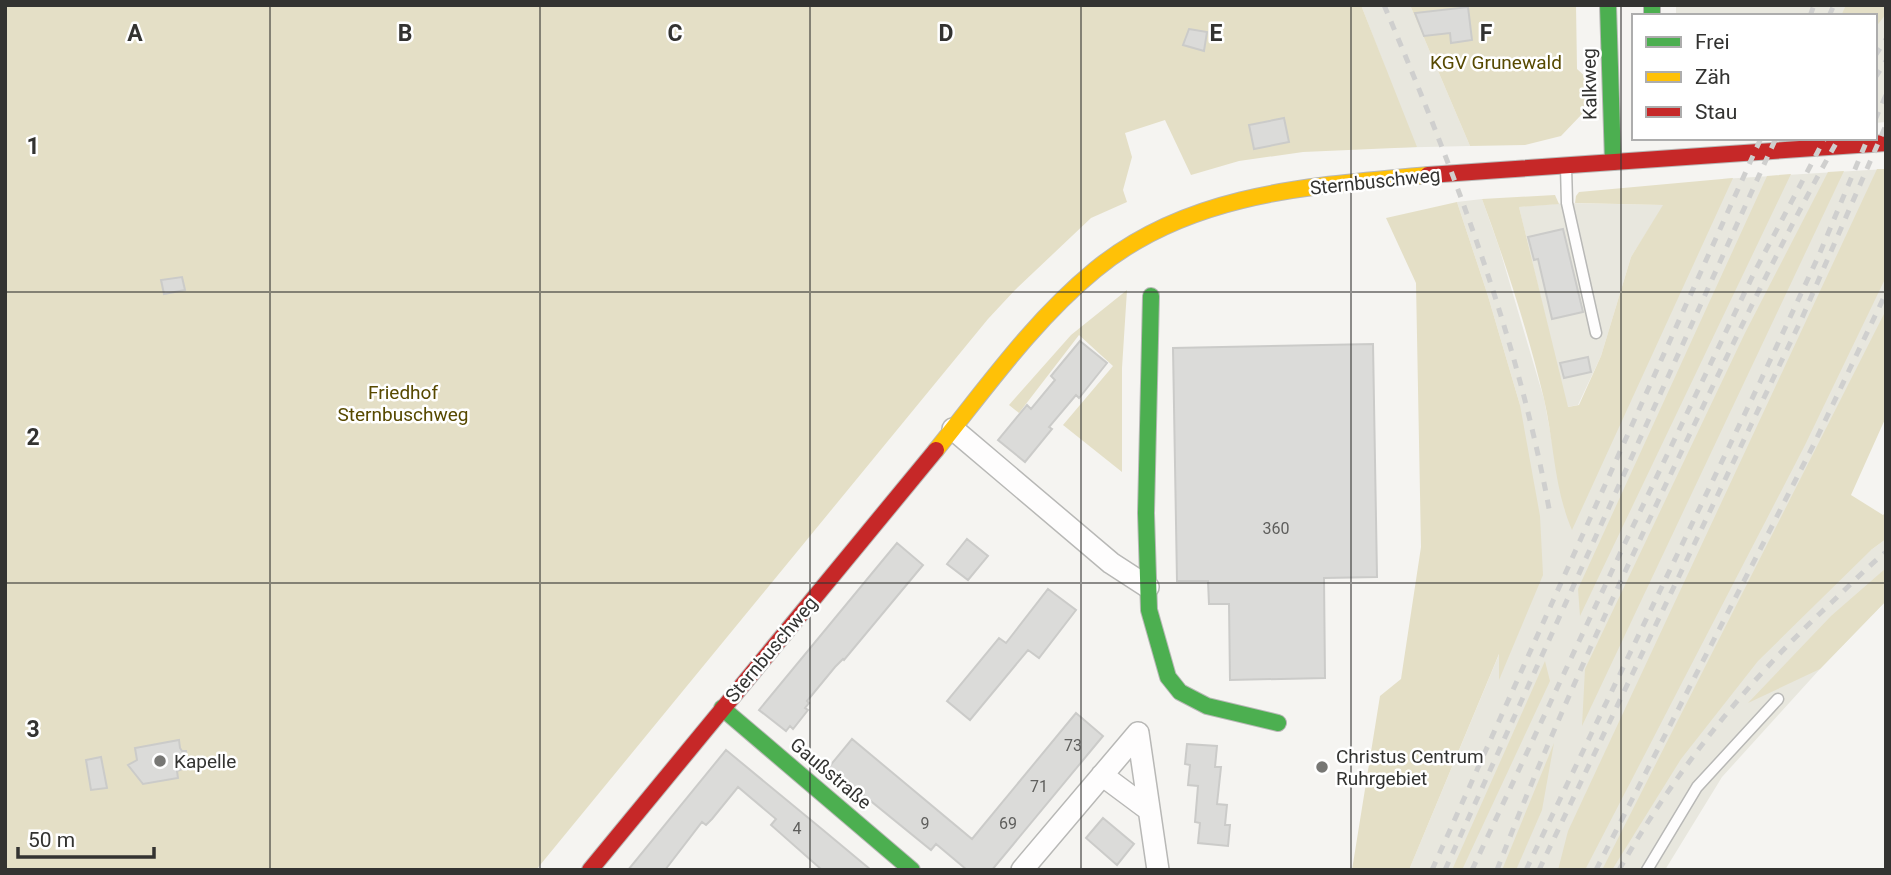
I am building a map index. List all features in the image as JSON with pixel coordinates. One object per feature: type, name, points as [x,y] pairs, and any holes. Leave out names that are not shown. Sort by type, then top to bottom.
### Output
[{"type":"main road","name":"Kalkweg","points":[[1608,5],[1613,162]]},
{"type":"main road","points":[[1654,140],[1655,159]]},
{"type":"main road","name":"Sternbuschweg","points":[[590,870],[1028,337],[1070,290],[1115,253],[1177,220],[1243,197],[1287,190],[1428,175],[1886,143]]},
{"type":"main road","points":[[1150,296],[1147,473],[1149,610],[1168,677],[1180,692],[1207,706],[1278,723]]},
{"type":"main road","name":"Gaußstraße","points":[[722,708],[912,870]]},
{"type":"street","points":[[953,429],[1111,563],[1148,587]]},
{"type":"street","points":[[1022,870],[1138,733],[1158,870]]},
{"type":"street","points":[[1102,775],[1149,810]]},
{"type":"lane","points":[[1566,165],[1567,203],[1596,333]]},
{"type":"lane","points":[[1647,870],[1697,787],[1778,699]]},
{"type":"shaded area","points":[[1361,5],[1410,5],[1470,146],[1380,148],[1385,67]]},
{"type":"shaded area","points":[[1676,5],[1886,5],[1886,122],[1877,123],[1877,14],[1676,14]]},
{"type":"shaded area","points":[[1886,169],[1886,389],[1780,563],[1871,550],[1886,539],[1886,601],[1722,777],[1665,870],[1409,870],[1500,652],[1520,405],[1457,202],[1482,199],[1499,247],[1544,399],[1565,511],[1722,179]]},
{"type":"shaded area","points":[[1567,203],[1664,205],[1631,257],[1601,356],[1578,405],[1567,407],[1519,207]]},
{"type":"green space","name":"Friedhof Sternbuschweg","points":[[5,5],[1361,5],[1417,147],[1303,152],[1239,161],[1191,175],[1165,120],[1125,133],[1132,157],[1123,190],[1127,202],[1091,218],[988,319],[536,870],[5,870]]},
{"type":"green space","name":"KGV Grunewald","points":[[1410,5],[1576,5],[1577,69],[1588,79],[1583,113],[1561,136],[1525,145],[1470,146]]},
{"type":"green space","points":[[1846,5],[1886,5],[1886,14],[1877,25],[1877,14],[1842,14]]},
{"type":"green space","points":[[1877,169],[1886,169],[1886,277],[1805,445],[1585,870],[1558,870],[1568,831]]},
{"type":"green space","points":[[1844,171],[1582,726],[1585,669],[1745,333],[1828,172]]},
{"type":"green space","points":[[1791,174],[1580,616],[1578,589],[1767,176]]},
{"type":"green space","points":[[1733,178],[1572,530],[1561,498],[1544,399],[1531,349],[1482,199],[1555,195],[1559,204],[1519,207],[1568,407],[1579,405],[1601,356],[1631,257],[1663,205],[1575,203],[1576,196],[1579,192]]},
{"type":"green space","points":[[1457,202],[1520,405],[1540,516],[1543,575],[1499,680],[1499,654],[1409,870],[1352,870],[1380,696],[1401,679],[1421,547],[1416,283],[1386,218]]},
{"type":"green space","points":[[1127,290],[1122,368],[1122,472],[1063,425],[1113,366],[1079,335],[1019,413],[1009,405],[1071,335]]},
{"type":"green space","points":[[1886,310],[1886,417],[1851,495],[1883,515],[1886,512],[1886,539],[1871,550],[1758,661],[1681,759],[1612,870],[1602,870]]},
{"type":"green space","points":[[1886,568],[1886,601],[1820,669],[1748,703],[1831,616]]},
{"type":"green space","points":[[1545,661],[1550,681],[1462,870],[1452,870]]},
{"type":"green space","points":[[1554,743],[1542,810],[1516,870],[1502,870]]},
{"type":"building","points":[[1468,7],[1472,40],[1451,43],[1450,33],[1424,36],[1415,13]]},
{"type":"building","points":[[1189,29],[1207,32],[1204,51],[1183,45]]},
{"type":"building","points":[[1284,118],[1289,142],[1254,149],[1249,125]]},
{"type":"building","points":[[1563,229],[1583,312],[1552,319],[1538,259],[1534,260],[1528,237]]},
{"type":"building","points":[[182,277],[185,290],[164,294],[161,280]]},
{"type":"building","points":[[1080,341],[1107,363],[1079,398],[1076,395],[1049,427],[1052,429],[1025,462],[998,440],[1027,405],[1031,409],[1055,380],[1051,376]]},
{"type":"building","points":[[1373,344],[1377,577],[1324,578],[1325,678],[1230,680],[1229,604],[1209,604],[1208,581],[1177,581],[1173,348]]},
{"type":"building","points":[[1588,357],[1591,372],[1564,378],[1560,363]]},
{"type":"building","points":[[967,539],[988,556],[968,580],[947,564]]},
{"type":"building","points":[[897,543],[923,565],[807,701],[809,703],[805,708],[808,710],[793,729],[790,726],[786,731],[759,710]]},
{"type":"building","points":[[1048,589],[1076,610],[1039,658],[1028,650],[970,720],[947,701],[999,638],[1006,643]]},
{"type":"building","points":[[1076,713],[1103,736],[992,870],[967,870],[936,844],[931,850],[829,767],[852,739],[972,839]]},
{"type":"building","name":"Kapelle","points":[[179,740],[180,748],[186,751],[188,764],[177,771],[178,778],[143,784],[128,765],[137,760],[135,748]]},
{"type":"building","points":[[1187,744],[1217,746],[1215,767],[1221,767],[1217,804],[1227,805],[1225,825],[1230,825],[1228,846],[1198,843],[1200,823],[1195,822],[1198,786],[1188,785],[1190,765],[1185,764]]},
{"type":"building","points":[[726,750],[871,870],[822,870],[771,825],[776,819],[738,787],[706,825],[702,822],[665,870],[628,870]]},
{"type":"building","points":[[101,757],[107,788],[91,790],[86,760]]},
{"type":"building","points":[[1103,818],[1134,844],[1117,865],[1086,838]]},
{"type":"railway","points":[[1384,5],[1459,192],[1502,319],[1537,448],[1550,514]]},
{"type":"railway","points":[[1811,14],[1814,5]]},
{"type":"railway","points":[[1830,14],[1834,5]]},
{"type":"railway","points":[[1877,53],[1886,39]]},
{"type":"railway","points":[[1877,75],[1886,61]]},
{"type":"railway","points":[[1877,115],[1886,95]]},
{"type":"railway","points":[[1539,870],[1802,318],[1886,125]]},
{"type":"railway","points":[[1432,870],[1760,140]]},
{"type":"railway","points":[[1445,870],[1775,140]]},
{"type":"railway","points":[[1472,870],[1754,273],[1824,140]]},
{"type":"railway","points":[[1497,870],[1564,708],[1636,548],[1760,289],[1838,140]]},
{"type":"railway","points":[[1526,870],[1760,382],[1819,255],[1867,140]]},
{"type":"railway","points":[[1596,870],[1813,446],[1886,293]]},
{"type":"railway","points":[[1619,870],[1664,797],[1742,695],[1800,633],[1886,552]]},
{"type":"traffic: fast","points":[[1608,5],[1613,162]]},
{"type":"traffic: fast","points":[[1652,5],[1652,14]]},
{"type":"traffic: fast","points":[[1151,296],[1146,513],[1149,610],[1168,677],[1180,692],[1207,706],[1278,723]]},
{"type":"traffic: fast","points":[[722,708],[912,870]]},
{"type":"traffic: slow","points":[[936,450],[1011,356],[1051,311],[1095,270],[1132,244],[1170,224],[1253,197],[1296,189],[1428,175]]},
{"type":"traffic: jam","points":[[1428,175],[1886,143]]},
{"type":"traffic: jam","points":[[590,870],[936,450]]},
{"type":"place","name":"Kapelle","points":[[160,761]]},
{"type":"place","name":"Christus Centrum Ruhrgebiet","points":[[1322,767]]}]
